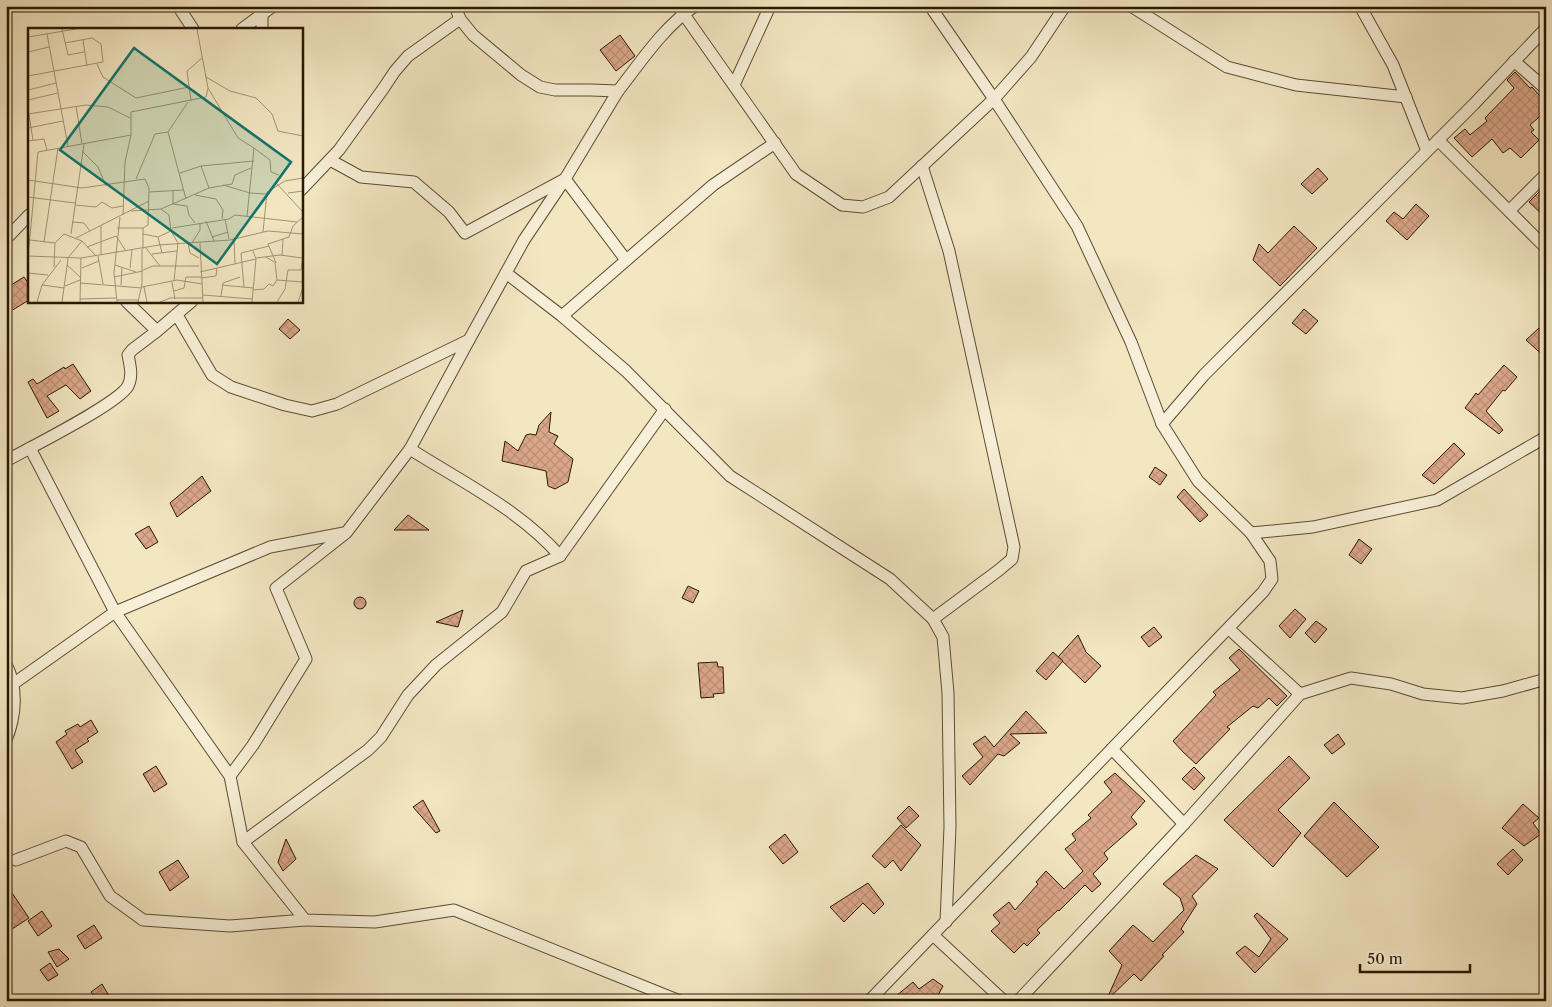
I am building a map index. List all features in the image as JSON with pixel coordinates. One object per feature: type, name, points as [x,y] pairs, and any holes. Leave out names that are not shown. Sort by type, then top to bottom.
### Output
[{"type":"street","points":[[178,6],[192,28]]},
{"type":"street","points":[[243,28],[273,6]]},
{"type":"street","points":[[455,6],[460,19],[473,35],[521,75],[540,87],[555,90],[618,91]]},
{"type":"street","points":[[230,776],[253,745],[306,659],[276,588],[346,533],[410,449],[524,240],[566,179],[618,91],[681,10],[694,6]]},
{"type":"street","points":[[734,85],[770,6]]},
{"type":"street","points":[[869,1001],[1229,629],[1263,592],[1272,578],[1270,561],[1252,533],[1198,481],[1162,424],[1131,342],[1077,226],[994,99],[930,6]]},
{"type":"street","points":[[681,10],[796,174],[842,205],[863,208],[889,196],[994,99],[1031,57],[1065,6]]},
{"type":"street","points":[[1131,6],[1227,67],[1296,85],[1406,97]]},
{"type":"street","points":[[1360,6],[1393,65],[1427,151]]},
{"type":"street","points":[[262,14],[262,28]]},
{"type":"street","points":[[303,184],[339,150],[394,71],[408,56],[460,19]]},
{"type":"street","points":[[1162,424],[1204,375],[1438,140],[1546,28]]},
{"type":"street","points":[[1514,61],[1546,89]]},
{"type":"street","points":[[1438,140],[1546,248]]},
{"type":"street","points":[[562,316],[713,185],[775,144]]},
{"type":"street","points":[[330,160],[361,178],[414,182],[449,212],[465,233],[566,179]]},
{"type":"street","points":[[922,166],[949,251],[1014,547],[1012,558],[999,570],[933,619]]},
{"type":"street","points":[[1509,211],[1546,174]]},
{"type":"street","points":[[566,179],[626,260]]},
{"type":"street","points":[[7,237],[28,216]]},
{"type":"street","points":[[506,273],[562,316],[626,372],[730,476],[890,579],[933,619],[943,637],[948,693],[950,827],[946,922]]},
{"type":"street","points":[[127,302],[157,331]]},
{"type":"street","points":[[6,461],[113,401],[127,387],[130,376],[128,355],[191,302]]},
{"type":"street","points":[[177,315],[212,374],[231,387],[285,405],[312,411],[337,404],[468,340]]},
{"type":"street","points":[[243,842],[368,750],[381,737],[408,694],[436,665],[502,612],[526,571],[560,556],[665,409]]},
{"type":"street","points":[[1252,533],[1329,524],[1437,500],[1546,437]]},
{"type":"street","points":[[30,448],[115,612],[230,776],[243,842],[305,920]]},
{"type":"street","points":[[410,449],[519,516],[544,538],[560,556]]},
{"type":"street","points":[[13,684],[115,612],[270,547],[346,533]]},
{"type":"street","points":[[1229,629],[1300,694]]},
{"type":"street","points":[[6,664],[10,671],[15,694],[11,727],[6,740]]},
{"type":"street","points":[[1018,1001],[1184,824],[1300,694],[1351,678],[1392,684],[1424,694],[1462,698],[1503,691],[1546,680]]},
{"type":"street","points":[[1112,750],[1184,824]]},
{"type":"street","points":[[16,860],[66,841],[81,847],[110,896],[143,920],[230,926],[305,920],[374,922],[454,910],[680,1001]]},
{"type":"street","points":[[933,935],[1004,1001]]},
{"type":"building","points":[[620,35],[635,56],[616,71],[600,50]]},
{"type":"building","points":[[1515,72],[1546,103],[1546,111],[1530,125],[1534,130],[1531,132],[1539,140],[1521,158],[1510,148],[1503,153],[1492,139],[1472,157],[1454,138],[1465,129],[1470,135],[1487,121],[1485,118],[1514,88],[1507,80]]},
{"type":"building","points":[[1318,168],[1328,179],[1312,194],[1301,184]]},
{"type":"building","points":[[1546,185],[1546,218],[1529,202]]},
{"type":"building","points":[[1416,204],[1429,216],[1407,240],[1386,221],[1394,212],[1403,219]]},
{"type":"building","points":[[1294,226],[1317,248],[1280,286],[1253,260],[1259,244],[1268,253]]},
{"type":"building","points":[[24,277],[28,283],[28,301],[6,314],[6,290],[12,287],[11,285]]},
{"type":"building","points":[[1304,309],[1318,321],[1306,334],[1292,323]]},
{"type":"building","points":[[288,319],[300,330],[290,339],[279,329]]},
{"type":"building","points":[[1539,328],[1546,336],[1546,358],[1526,340]]},
{"type":"building","points":[[73,364],[91,391],[80,399],[66,385],[47,396],[59,411],[47,418],[28,382],[33,379],[37,384],[64,367],[65,369]]},
{"type":"building","points":[[1504,365],[1517,377],[1505,391],[1503,390],[1486,411],[1503,430],[1499,434],[1465,408],[1476,393],[1478,395]]},
{"type":"building","points":[[551,412],[549,432],[558,436],[554,444],[573,459],[568,482],[555,489],[548,486],[546,471],[502,461],[505,441],[518,451],[526,435],[536,435],[539,425]]},
{"type":"building","points":[[1454,443],[1465,454],[1434,484],[1422,475]]},
{"type":"building","points":[[1155,467],[1167,475],[1160,485],[1149,477]]},
{"type":"building","points":[[202,476],[211,491],[177,517],[170,503]]},
{"type":"building","points":[[1184,489],[1208,515],[1200,522],[1177,497]]},
{"type":"building","points":[[408,515],[429,530],[394,530]]},
{"type":"building","points":[[149,526],[158,542],[146,549],[135,534]]},
{"type":"building","points":[[1359,539],[1372,549],[1361,564],[1349,555]]},
{"type":"building","points":[[688,586],[699,591],[693,603],[682,598]]},
{"type":"building","points":[[362,597],[365,598],[365,608],[358,609],[355,608],[354,601],[355,598]]},
{"type":"building","points":[[1295,609],[1306,619],[1290,638],[1279,626]]},
{"type":"building","points":[[463,610],[458,627],[436,622]]},
{"type":"building","points":[[1316,621],[1327,629],[1315,643],[1305,633]]},
{"type":"building","points":[[1154,627],[1162,637],[1149,647],[1141,637]]},
{"type":"building","points":[[1078,635],[1086,652],[1101,666],[1085,683],[1058,657]]},
{"type":"building","points":[[1239,649],[1287,696],[1277,706],[1269,698],[1258,708],[1253,706],[1227,727],[1230,729],[1196,764],[1173,741],[1216,695],[1213,692],[1240,670],[1229,658]]},
{"type":"building","points":[[1053,652],[1063,661],[1046,680],[1036,671]]},
{"type":"building","points":[[717,662],[718,667],[723,667],[724,693],[713,694],[714,697],[701,698],[698,663]]},
{"type":"building","points":[[1026,711],[1047,733],[1010,734],[1020,743],[1004,756],[998,754],[970,785],[962,776],[983,757],[973,744],[985,736],[994,747]]},
{"type":"building","points":[[91,720],[98,732],[87,739],[89,741],[75,750],[83,762],[72,769],[56,742],[67,734],[65,731],[78,724],[80,727]]},
{"type":"building","points":[[1338,734],[1345,744],[1332,754],[1324,745]]},
{"type":"building","points":[[1289,756],[1310,778],[1278,810],[1301,833],[1273,867],[1224,820]]},
{"type":"building","points":[[156,766],[167,784],[154,792],[143,774]]},
{"type":"building","points":[[1194,767],[1205,778],[1194,790],[1182,779]]},
{"type":"building","points":[[1115,773],[1145,801],[1131,817],[1137,824],[1104,853],[1108,859],[1093,874],[1101,884],[1092,892],[1085,885],[1037,930],[1040,933],[1027,946],[1024,943],[1014,953],[991,931],[1000,923],[993,915],[1009,902],[1015,910],[1038,884],[1036,882],[1046,871],[1064,889],[1083,871],[1065,849],[1076,840],[1072,834],[1091,818],[1088,815],[1112,792],[1104,782]]},
{"type":"building","points":[[423,800],[440,831],[436,833],[413,807]]},
{"type":"building","points":[[1334,802],[1379,847],[1347,877],[1304,836]]},
{"type":"building","points":[[1523,804],[1539,818],[1533,823],[1541,834],[1524,846],[1502,828]]},
{"type":"building","points":[[909,806],[919,816],[906,828],[897,818]]},
{"type":"building","points":[[901,825],[921,845],[901,871],[893,860],[885,868],[872,856]]},
{"type":"building","points":[[785,834],[798,852],[783,864],[769,847]]},
{"type":"building","points":[[286,839],[296,859],[283,871],[278,862]]},
{"type":"building","points":[[1513,849],[1523,860],[1508,875],[1497,864]]},
{"type":"building","points":[[1196,855],[1218,869],[1192,896],[1197,904],[1181,929],[1184,932],[1141,981],[1134,974],[1106,1001],[1122,965],[1109,951],[1133,925],[1153,942],[1184,910],[1180,898],[1163,884]]},
{"type":"building","points":[[178,860],[189,877],[170,891],[159,872]]},
{"type":"building","points":[[868,883],[884,904],[874,914],[863,903],[844,922],[830,907]]},
{"type":"building","points":[[6,884],[29,918],[6,933]]},
{"type":"building","points":[[42,911],[52,926],[38,936],[28,921]]},
{"type":"building","points":[[1257,913],[1288,939],[1255,973],[1236,953],[1245,946],[1259,957],[1271,939],[1254,916]]},
{"type":"building","points":[[94,925],[102,938],[85,949],[77,936]]},
{"type":"building","points":[[59,949],[69,959],[57,967],[48,952]]},
{"type":"building","points":[[50,963],[58,975],[48,981],[40,970]]},
{"type":"building","points":[[933,979],[943,986],[935,1001],[890,1001],[913,982],[919,989]]},
{"type":"building","points":[[102,984],[112,1001],[97,1001],[91,992]]}]
